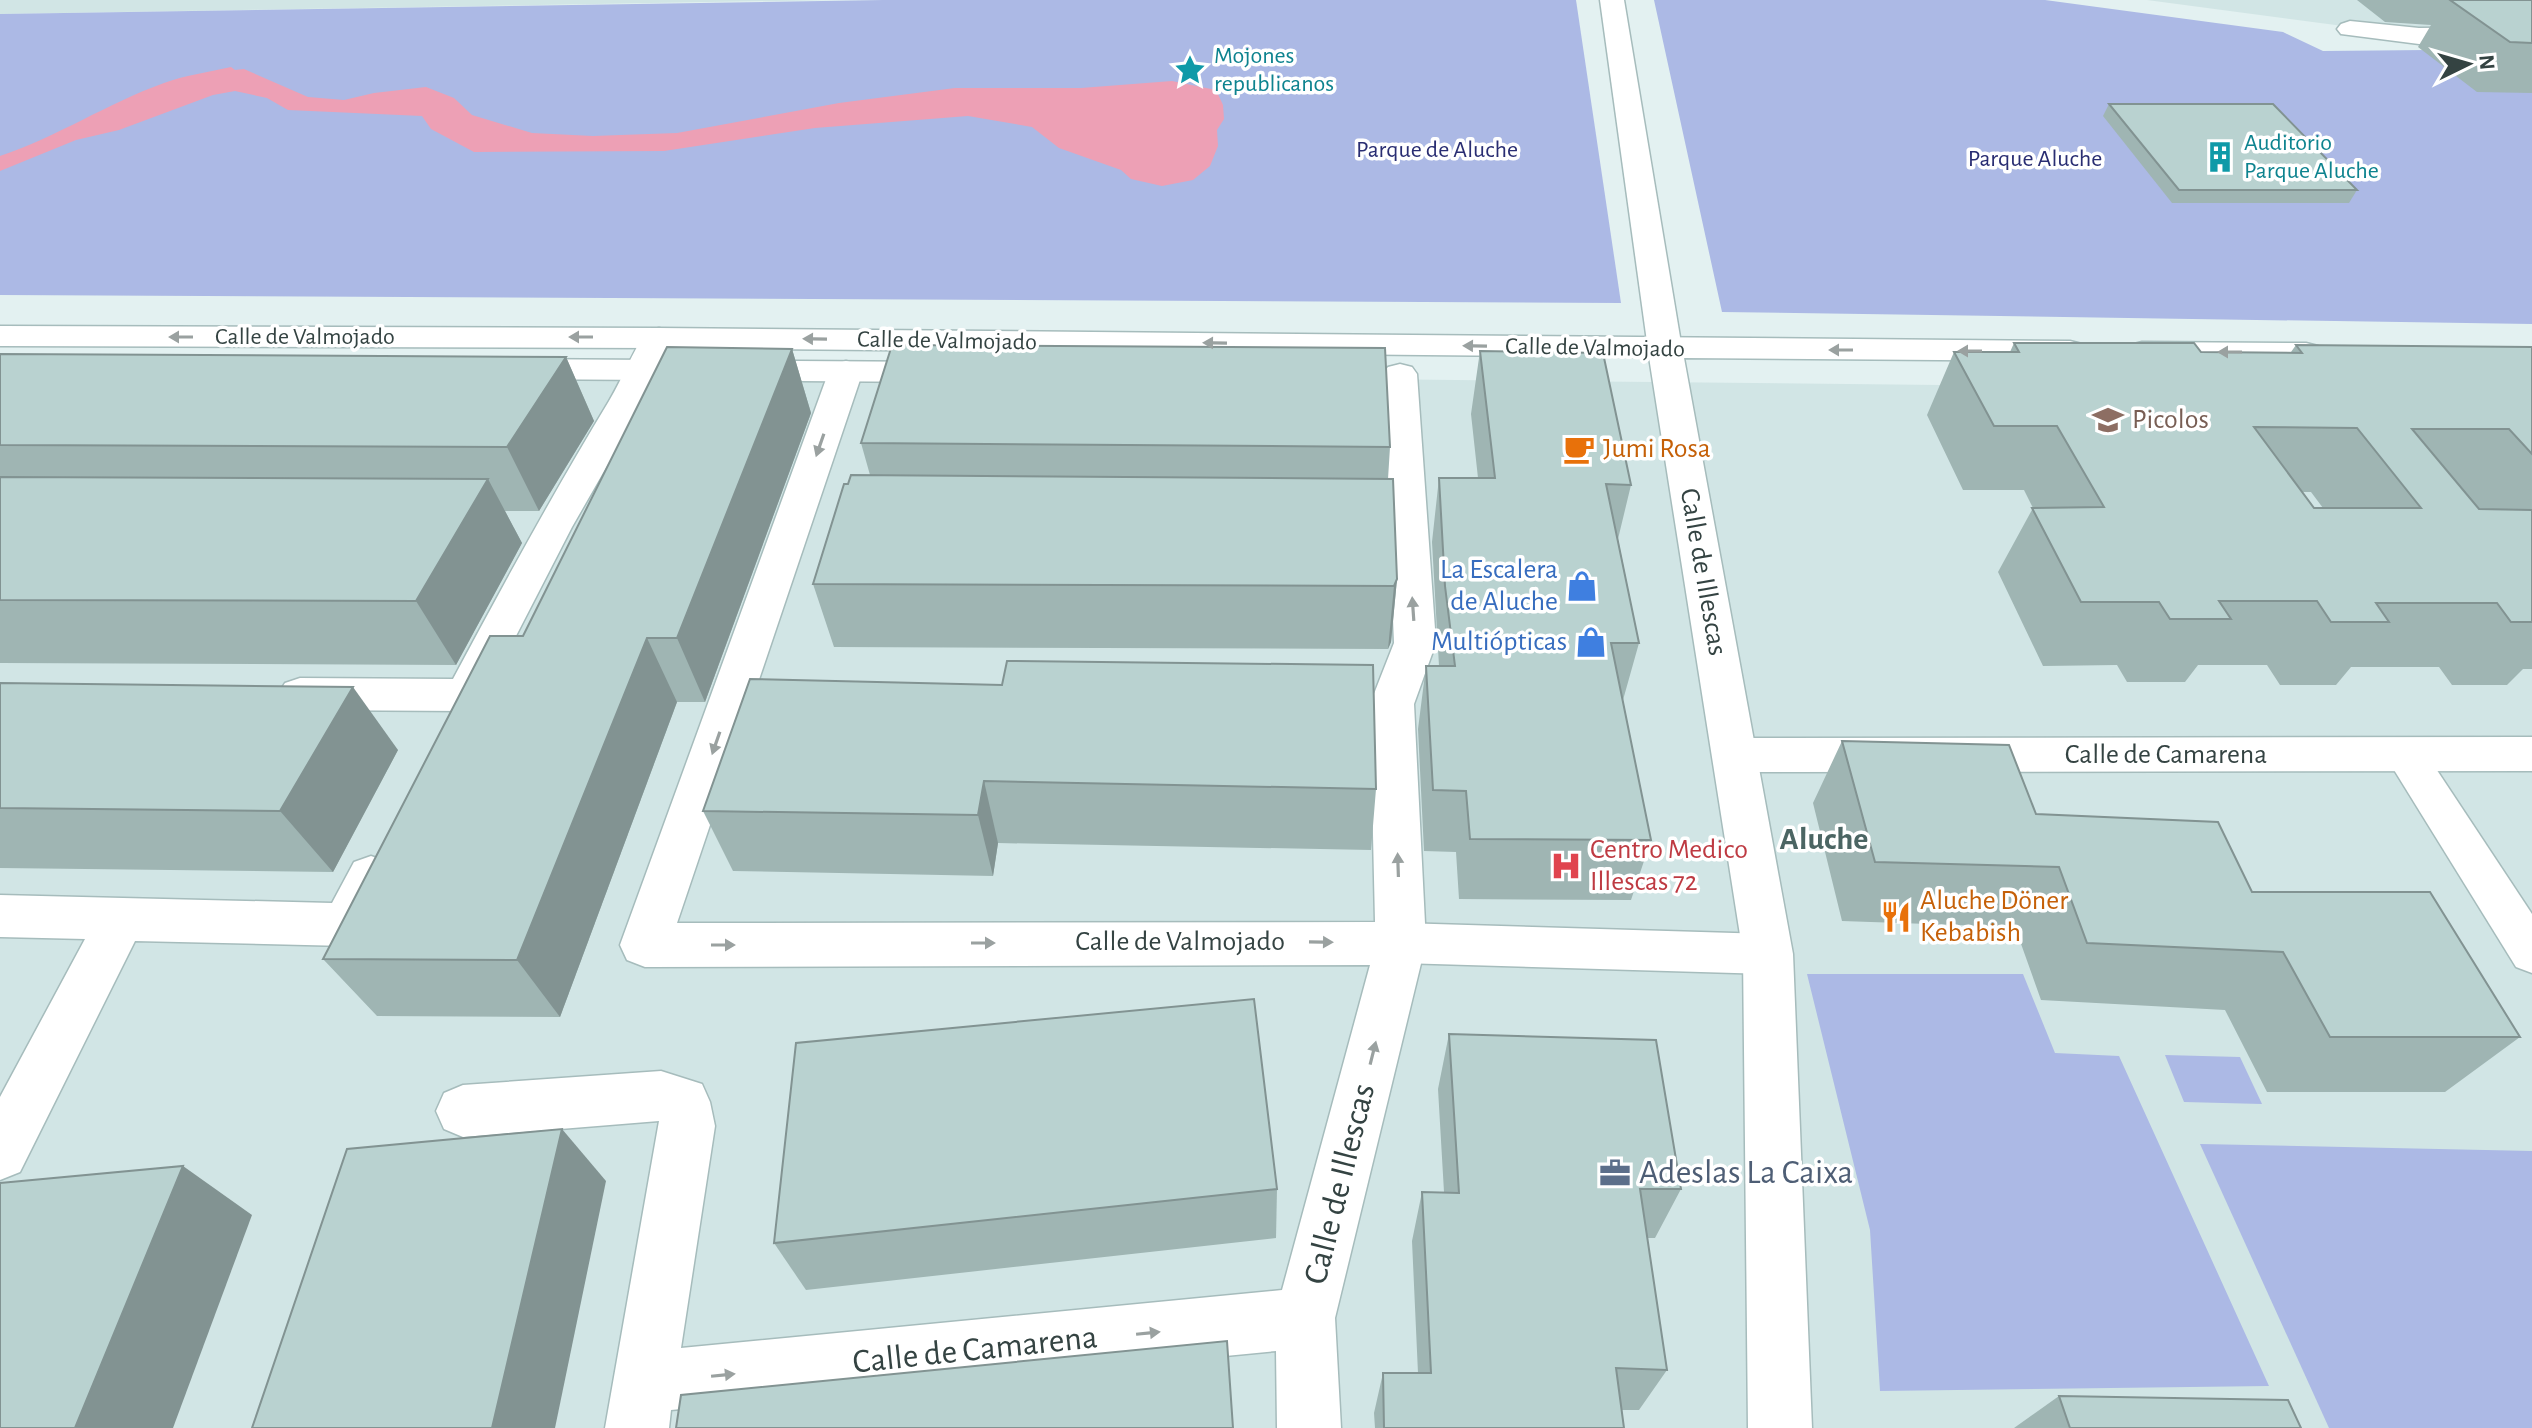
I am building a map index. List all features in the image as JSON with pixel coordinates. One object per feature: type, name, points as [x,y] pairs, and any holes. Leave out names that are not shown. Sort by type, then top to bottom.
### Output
[{"type":"street","name":"Calle de Illescas","points":[[1612,0],[1666,361],[1768,954],[1780,1428]]},
{"type":"street","points":[[2350,29],[2419,36],[2532,35]]},
{"type":"street","name":"Calle de Valmojado","points":[[0,336],[652,354],[1666,361],[2335,366],[2105,378],[1666,361],[1400,374],[846,371],[652,354],[0,365]]},
{"type":"street","points":[[444,736],[553,527],[652,354]]},
{"type":"street","name":"Calle de Valmojado","points":[[846,371],[808,523],[756,697],[645,945],[1401,943]]},
{"type":"street","name":"Calle de Illescas","points":[[1309,1428],[1305,1318],[1401,943],[1392,704],[1415,643],[1392,527],[1400,374]]},
{"type":"street","points":[[506,527],[553,527]]},
{"type":"street","points":[[264,694],[465,695]]},
{"type":"street","points":[[1345,704],[1392,704]]},
{"type":"street","points":[[2405,754],[2532,953]]},
{"type":"street","name":"Calle de Camarena","points":[[1736,755],[2532,754]]},
{"type":"street","points":[[0,916],[346,925],[388,844]]},
{"type":"street","points":[[0,1153],[121,919]]},
{"type":"street","points":[[1401,943],[1768,954]]},
{"type":"street","name":"Calle de Camarena","points":[[463,1111],[661,1096],[683,1102],[687,1126],[641,1405],[1305,1318]]},
{"type":"shaded area","points":[[0,0],[829,0],[0,14]]},
{"type":"shaded area","points":[[2147,0],[2532,0],[2419,36]]},
{"type":"shaded area","points":[[231,67],[244,69],[308,97],[344,100],[426,87],[454,98],[472,115],[532,133],[593,136],[677,133],[839,103],[955,88],[1081,88],[1172,81],[1216,90],[1223,105],[1224,119],[1217,130],[1218,146],[1210,166],[1193,180],[1162,186],[1131,179],[1121,170],[1059,148],[1032,127],[968,116],[815,128],[664,151],[474,152],[431,129],[422,116],[288,110],[267,98],[235,91],[213,95],[119,130],[76,140],[0,171],[0,156],[123,100],[172,80]]},
{"type":"shaded area","points":[[0,365],[2532,391],[2532,1428],[0,1428]]},
{"type":"green space","name":"Parque de Aluche","points":[[883,0],[1576,0],[1621,303],[0,295],[0,14]]},
{"type":"green space","name":"Parque Aluche","points":[[1654,0],[2045,0],[2283,32],[2323,51],[2532,49],[2532,324],[1722,312]]},
{"type":"green space","points":[[1807,974],[2023,974],[2055,1053],[2119,1056],[2269,1386],[1880,1391],[1870,1230]]},
{"type":"green space","points":[[2165,1055],[2240,1057],[2262,1104],[2184,1102]]},
{"type":"green space","points":[[2200,1144],[2532,1151],[2532,1428],[2329,1428]]},
{"type":"building","points":[[2450,0],[2532,0],[2532,43],[2510,42]]},
{"type":"building","name":"Auditorio Parque Aluche","points":[[2109,104],[2273,104],[2357,190],[2179,190]]},
{"type":"building","points":[[2014,343],[2194,343],[2201,352],[2302,353],[2296,345],[2532,347],[2532,454],[2509,429],[2412,429],[2479,509],[2532,510],[2532,622],[2511,622],[2497,603],[2376,603],[2389,622],[2331,622],[2317,601],[2219,601],[2231,619],[2170,619],[2159,602],[2081,602],[2032,508],[2104,507],[2057,426],[1994,426],[1954,352],[2019,352]],"holes":[[[2254,427],[2357,428],[2421,508],[2314,508]]]},
{"type":"building","points":[[892,345],[1385,348],[1390,447],[861,443]]},
{"type":"building","points":[[667,347],[792,349],[677,638],[647,638],[517,960],[323,959],[490,636],[523,636]]},
{"type":"building","points":[[1480,351],[1603,353],[1631,485],[1606,484],[1639,643],[1611,643],[1651,840],[1470,839],[1466,791],[1433,790],[1426,666],[1455,666],[1445,586],[1439,478],[1495,478]]},
{"type":"building","points":[[0,354],[566,357],[507,447],[0,445]]},
{"type":"building","points":[[851,475],[1393,479],[1397,579],[1394,586],[813,584],[844,484],[848,484]]},
{"type":"building","points":[[0,477],[488,479],[416,601],[0,600]]},
{"type":"building","points":[[1007,661],[1373,665],[1376,789],[984,781],[978,815],[703,811],[750,679],[1002,685]]},
{"type":"building","points":[[0,683],[353,687],[280,811],[0,808]]},
{"type":"building","points":[[1842,741],[2009,745],[2036,814],[2218,822],[2252,892],[2430,892],[2520,1037],[2330,1037],[2283,952],[2087,943],[2059,867],[1875,862]]},
{"type":"building","points":[[1254,999],[1277,1189],[774,1243],[796,1043]]},
{"type":"building","points":[[1449,1034],[1656,1040],[1681,1189],[1640,1189],[1667,1370],[1616,1368],[1624,1428],[1384,1428],[1383,1373],[1431,1373],[1422,1192],[1459,1193]]},
{"type":"building","points":[[562,1129],[492,1428],[252,1428],[347,1149]]},
{"type":"building","points":[[183,1166],[75,1428],[0,1428],[0,1183]]},
{"type":"building","points":[[1227,1341],[1233,1428],[676,1428],[681,1395]]},
{"type":"building","points":[[2059,1396],[2288,1400],[2301,1428],[2070,1428]]},
{"type":"place","name":"Mojones republicanos","points":[[1190,70]]},
{"type":"place","name":"Auditorio Parque Aluche","points":[[2220,157]]},
{"type":"place","name":"Picolos","points":[[2108,420]]},
{"type":"place","name":"Jumi Rosa","points":[[1579,449]]},
{"type":"place","name":"La Escalera de Aluche","points":[[1582,586]]},
{"type":"place","name":"Multiópticas","points":[[1591,642]]},
{"type":"place","name":"Centro Medico Illescas 72","points":[[1566,866]]},
{"type":"place","name":"Aluche Döner Kebabish","points":[[1896,917]]},
{"type":"place","name":"Adeslas La Caixa","points":[[1615,1173]]},
{"type":"district","name":"Aluche","points":[[1824,839]]}]
